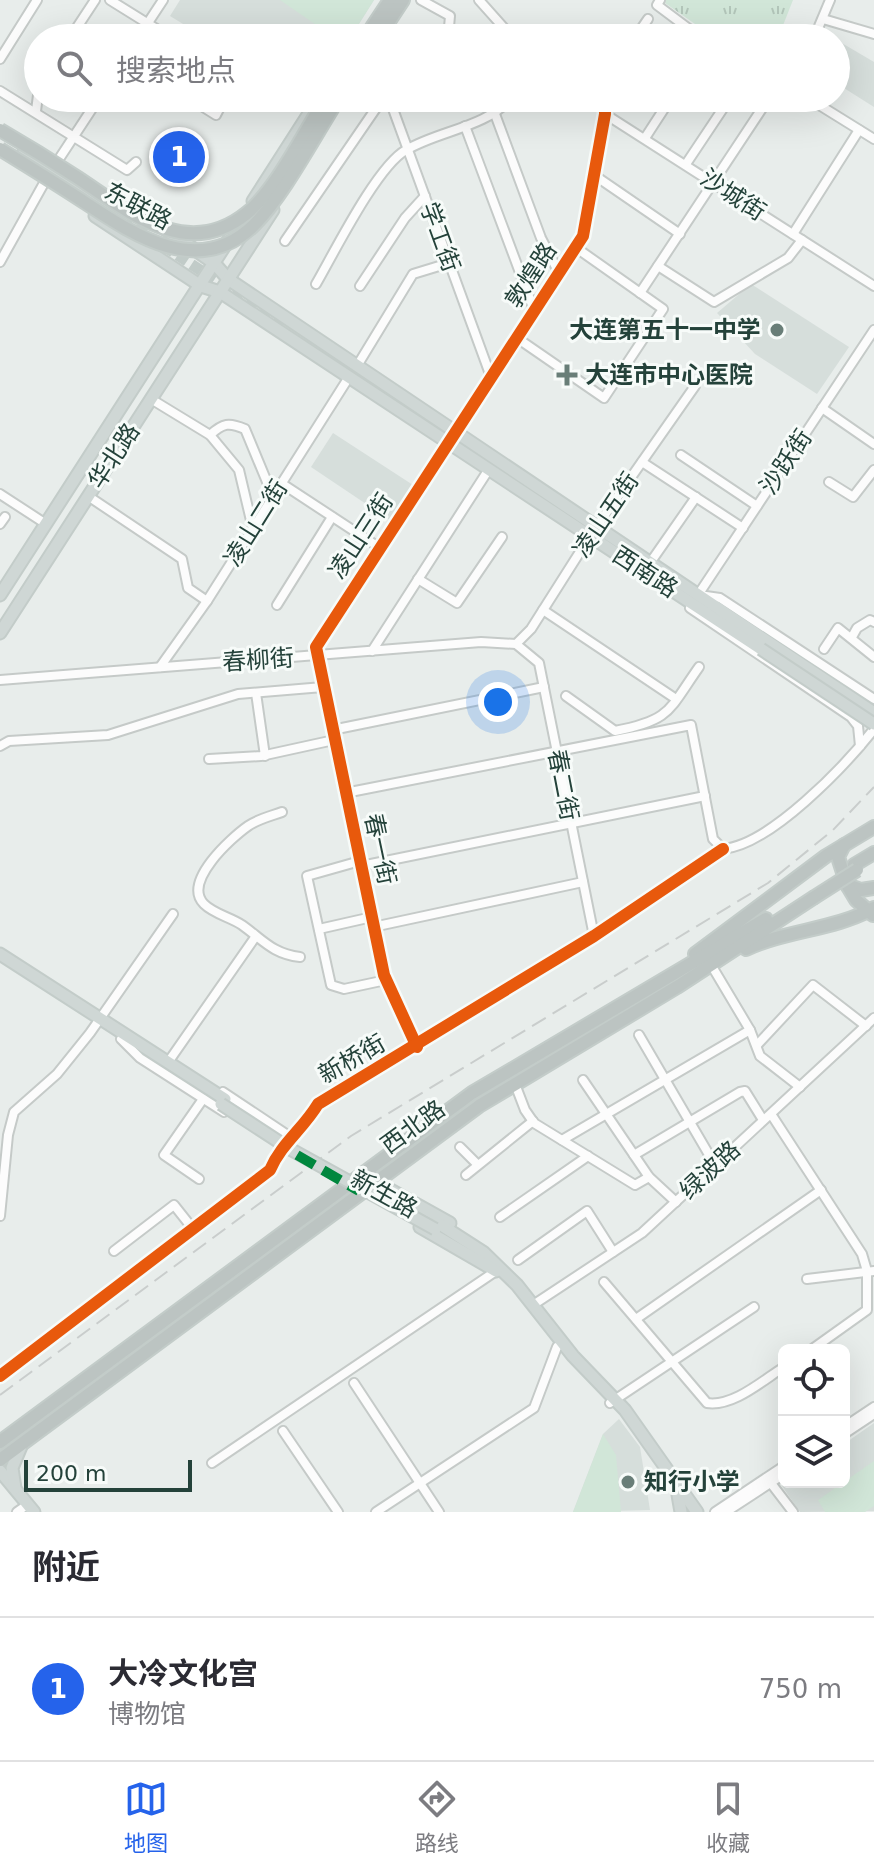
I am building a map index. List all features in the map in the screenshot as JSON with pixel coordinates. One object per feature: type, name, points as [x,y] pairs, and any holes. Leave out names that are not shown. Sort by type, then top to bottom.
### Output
[{"type":"highway","points":[[374,24],[390,0]]},
{"type":"highway","points":[[390,24],[405,0]]},
{"type":"highway","name":"东联路","points":[[0,130],[143,221],[173,231],[202,232],[233,221],[255,205],[317,112]]},
{"type":"highway","name":"东联路","points":[[2,155],[132,234],[164,247],[198,251],[223,245],[254,225],[332,112]]},
{"type":"highway","points":[[668,986],[844,845],[874,827]]},
{"type":"highway","points":[[844,845],[838,857],[847,885],[856,900],[872,912]]},
{"type":"highway","name":"西北路","points":[[0,1442],[479,1106],[812,896],[874,853]]},
{"type":"highway","name":"西北路","points":[[855,868],[874,860]]},
{"type":"highway","points":[[847,885],[861,890],[874,888]]},
{"type":"highway","points":[[668,986],[713,968],[766,940],[872,912]]},
{"type":"highway","name":"西北路","points":[[0,1460],[350,1200],[368,1184],[382,1159],[472,1093],[668,986]]},
{"type":"main road","points":[[367,24],[383,0]]},
{"type":"main road","name":"华北路","points":[[0,595],[310,112]]},
{"type":"main road","name":"华北路","points":[[0,633],[333,112]]},
{"type":"main road","name":"西南路","points":[[0,123],[214,263],[228,279],[422,410],[489,469],[650,563],[873,724]]},
{"type":"main road","points":[[0,136],[33,160],[44,183]]},
{"type":"main road","points":[[0,142],[61,177],[122,218]]},
{"type":"main road","points":[[2,155],[33,160],[59,159]]},
{"type":"main road","name":"西南路","points":[[2,155],[201,286],[220,292],[415,421],[452,438],[593,531],[676,593],[764,645]]},
{"type":"main road","name":"西南路","points":[[287,328],[392,398],[415,421]]},
{"type":"main road","name":"西南路","points":[[392,398],[422,410]]},
{"type":"main road","name":"新生路","points":[[0,954],[290,1149],[483,1252],[533,1305],[612,1401],[690,1512]]},
{"type":"main road","name":"新生路","points":[[0,960],[98,1021]]},
{"type":"main road","points":[[393,1169],[388,1180],[397,1195]]},
{"type":"main road","points":[[368,1184],[397,1195],[454,1225],[483,1252]]},
{"type":"main road","points":[[368,1184],[496,1271]]},
{"type":"main road","name":"新生路","points":[[437,1226],[496,1271],[557,1347],[639,1427],[697,1512]]},
{"type":"main road","points":[[17,1493],[12,1468],[22,1444]]},
{"type":"main road","points":[[0,1471],[26,1510]]},
{"type":"main road","points":[[0,1487],[17,1493]]},
{"type":"main road","points":[[678,1495],[681,1512]]},
{"type":"street","points":[[0,59],[37,0]]},
{"type":"street","points":[[79,24],[95,0]]},
{"type":"street","points":[[110,0],[147,23],[163,0]]},
{"type":"street","points":[[421,0],[450,16],[449,24]]},
{"type":"street","points":[[479,0],[500,24]]},
{"type":"street","points":[[660,0],[657,5],[682,24]]},
{"type":"street","points":[[821,24],[830,0]]},
{"type":"street","points":[[645,24],[648,19]]},
{"type":"street","points":[[823,19],[840,24]]},
{"type":"street","points":[[850,27],[874,34]]},
{"type":"street","points":[[0,91],[24,104]]},
{"type":"street","points":[[38,112],[127,170],[136,162]]},
{"type":"street","points":[[59,159],[90,112]]},
{"type":"street","points":[[285,241],[376,112]]},
{"type":"street","name":"学工街","points":[[392,112],[491,377]]},
{"type":"street","points":[[645,138],[662,112]]},
{"type":"street","points":[[686,164],[721,112]]},
{"type":"street","points":[[640,293],[760,112]]},
{"type":"street","points":[[830,112],[874,139]]},
{"type":"street","points":[[316,284],[358,212],[397,156],[495,113],[541,238],[559,273]]},
{"type":"street","name":"沙城街","points":[[605,114],[874,286]]},
{"type":"street","name":"敦煌路","points":[[452,438],[583,236],[605,114]]},
{"type":"street","points":[[465,126],[534,310]]},
{"type":"street","points":[[793,234],[859,130]]},
{"type":"street","points":[[594,175],[680,234]]},
{"type":"street","points":[[0,262],[44,183]]},
{"type":"street","points":[[360,286],[405,218],[425,196]]},
{"type":"street","points":[[658,266],[714,302],[788,258],[802,240]]},
{"type":"street","points":[[517,338],[604,398],[663,309],[575,247]]},
{"type":"street","points":[[357,366],[413,274],[449,263]]},
{"type":"street","name":"沙跃街","points":[[698,595],[874,330]]},
{"type":"street","name":"凌山二街","points":[[160,667],[207,601],[349,377]]},
{"type":"street","name":"凌山五街","points":[[516,644],[543,610],[593,531],[695,386]]},
{"type":"street","points":[[151,399],[210,435],[239,470],[253,529]]},
{"type":"street","points":[[822,408],[871,442],[874,429]]},
{"type":"street","points":[[210,435],[222,424],[231,423],[245,429],[267,482],[280,485],[380,548]]},
{"type":"street","name":"凌山三街","points":[[316,655],[316,646],[452,438]]},
{"type":"street","points":[[681,455],[757,506]]},
{"type":"street","points":[[642,462],[743,528]]},
{"type":"street","points":[[372,651],[489,469]]},
{"type":"street","points":[[829,482],[853,497],[874,470]]},
{"type":"street","points":[[0,494],[46,524]]},
{"type":"street","points":[[88,496],[182,559],[188,588],[207,601]]},
{"type":"street","points":[[650,563],[696,497]]},
{"type":"street","points":[[277,605],[332,517]]},
{"type":"street","points":[[418,579],[457,603],[502,537]]},
{"type":"street","points":[[345,793],[691,725],[713,839],[723,849],[735,848],[757,838],[837,774],[859,750],[873,724],[851,717],[697,613],[676,593]]},
{"type":"street","points":[[698,595],[720,598],[870,698],[874,706]]},
{"type":"street","points":[[543,610],[676,699]]},
{"type":"street","points":[[874,622],[870,620],[863,624],[852,637],[852,642],[874,657]]},
{"type":"street","points":[[824,649],[838,628],[852,637]]},
{"type":"street","name":"春柳街","points":[[0,680],[481,642],[516,644]]},
{"type":"street","name":"春二街","points":[[516,644],[529,651],[539,663],[594,936]]},
{"type":"street","name":"春一街","points":[[316,655],[386,980],[417,1047]]},
{"type":"street","points":[[566,696],[615,731],[660,719],[699,667]]},
{"type":"street","points":[[0,746],[9,741],[108,735],[238,694],[323,687]]},
{"type":"street","points":[[332,730],[544,687]]},
{"type":"street","points":[[256,693],[265,756]]},
{"type":"street","points":[[851,717],[860,732],[859,750]]},
{"type":"street","points":[[209,759],[265,756],[334,740]]},
{"type":"street","points":[[386,980],[344,989],[331,985],[307,876],[705,796]]},
{"type":"street","points":[[282,812],[250,824],[238,834],[204,871],[199,883],[203,903],[281,955],[300,957]]},
{"type":"street","name":"新桥街","points":[[0,1376],[270,1170],[279,1148],[292,1138],[318,1104],[417,1047],[594,936],[723,849]]},
{"type":"street","points":[[319,929],[583,882]]},
{"type":"street","points":[[0,1216],[8,1135],[14,1112],[57,1074],[173,914]]},
{"type":"street","points":[[171,1058],[256,936]]},
{"type":"street","points":[[713,968],[750,1030],[760,1056],[800,1087]]},
{"type":"street","points":[[757,1045],[813,985],[866,1026]]},
{"type":"street","name":"绿波路","points":[[533,1305],[642,1233],[874,1018]]},
{"type":"street","points":[[562,1140],[750,1030]]},
{"type":"street","points":[[639,1035],[715,1165]]},
{"type":"street","points":[[122,1037],[136,1037],[292,1138]]},
{"type":"street","points":[[122,1037],[140,1058],[279,1148]]},
{"type":"street","points":[[583,1080],[649,1177],[676,1202]]},
{"type":"street","points":[[515,1084],[533,1121],[635,1185],[649,1177]]},
{"type":"street","points":[[634,1155],[745,1091],[821,1190],[870,1271],[867,1310],[859,1319],[820,1344]]},
{"type":"street","points":[[199,1179],[164,1155],[203,1099]]},
{"type":"street","points":[[466,1175],[476,1163],[533,1121]]},
{"type":"street","points":[[460,1147],[476,1163]]},
{"type":"street","points":[[500,1217],[588,1156]]},
{"type":"street","points":[[636,1319],[821,1190]]},
{"type":"street","points":[[114,1251],[174,1205],[193,1229]]},
{"type":"street","points":[[518,1260],[587,1211],[613,1252]]},
{"type":"street","points":[[212,1463],[496,1271]]},
{"type":"street","points":[[807,1279],[870,1271]]},
{"type":"street","points":[[604,1282],[707,1403],[719,1405],[778,1371]]},
{"type":"street","points":[[612,1401],[754,1307]]},
{"type":"street","points":[[376,1512],[534,1408],[557,1347]]},
{"type":"street","points":[[354,1383],[439,1512]]},
{"type":"street","points":[[850,1424],[874,1410]]},
{"type":"street","points":[[850,1429],[874,1410]]},
{"type":"street","points":[[283,1431],[338,1512]]},
{"type":"street","points":[[726,1512],[778,1472]]},
{"type":"street","points":[[715,1512],[778,1476]]},
{"type":"street","points":[[769,1480],[793,1512]]},
{"type":"shaded area","points":[[180,0],[374,0],[359,24],[183,24],[170,16]]},
{"type":"shaded area","points":[[850,48],[874,62],[874,107],[850,92]]},
{"type":"shaded area","name":"大连第五十一中学","points":[[751,284],[849,347],[817,394],[755,354],[717,313]]},
{"type":"shaded area","points":[[333,433],[413,485],[390,520],[311,467]]},
{"type":"shaded area","points":[[619,1419],[640,1447],[650,1510],[573,1512],[603,1434]]},
{"type":"shaded area","points":[[874,1423],[874,1511],[800,1512],[783,1488],[850,1488],[850,1440]]},
{"type":"green space","points":[[280,0],[374,0],[359,24],[315,24]]},
{"type":"green space","points":[[666,0],[793,0],[784,24],[695,24],[665,3]]},
{"type":"green space","points":[[603,1434],[616,1455],[621,1512],[573,1512]]},
{"type":"green space","points":[[874,1461],[874,1506],[865,1512],[825,1512],[818,1500],[835,1488],[850,1488],[850,1478]]},
{"type":"tunnel","points":[[122,218],[147,234]]},
{"type":"tunnel","points":[[164,246],[287,328]]},
{"type":"railway","points":[[0,1395],[351,1136],[768,883],[833,830],[874,787]]},
{"type":"marked path","points":[[297,1155],[359,1191]]},
{"type":"cycle path","points":[[417,1047],[384,975],[316,647],[583,236],[605,112]]},
{"type":"cycle path","points":[[0,1376],[270,1170],[280,1152],[318,1104],[594,936],[723,849]]},
{"type":"place","name":"大冷文化宫","points":[[179,157]]},
{"type":"place","name":"大连第五十一中学","points":[[777,330]]},
{"type":"place","name":"大连市中心医院","points":[[567,375]]},
{"type":"place","name":"知行小学","points":[[628,1482]]}]
